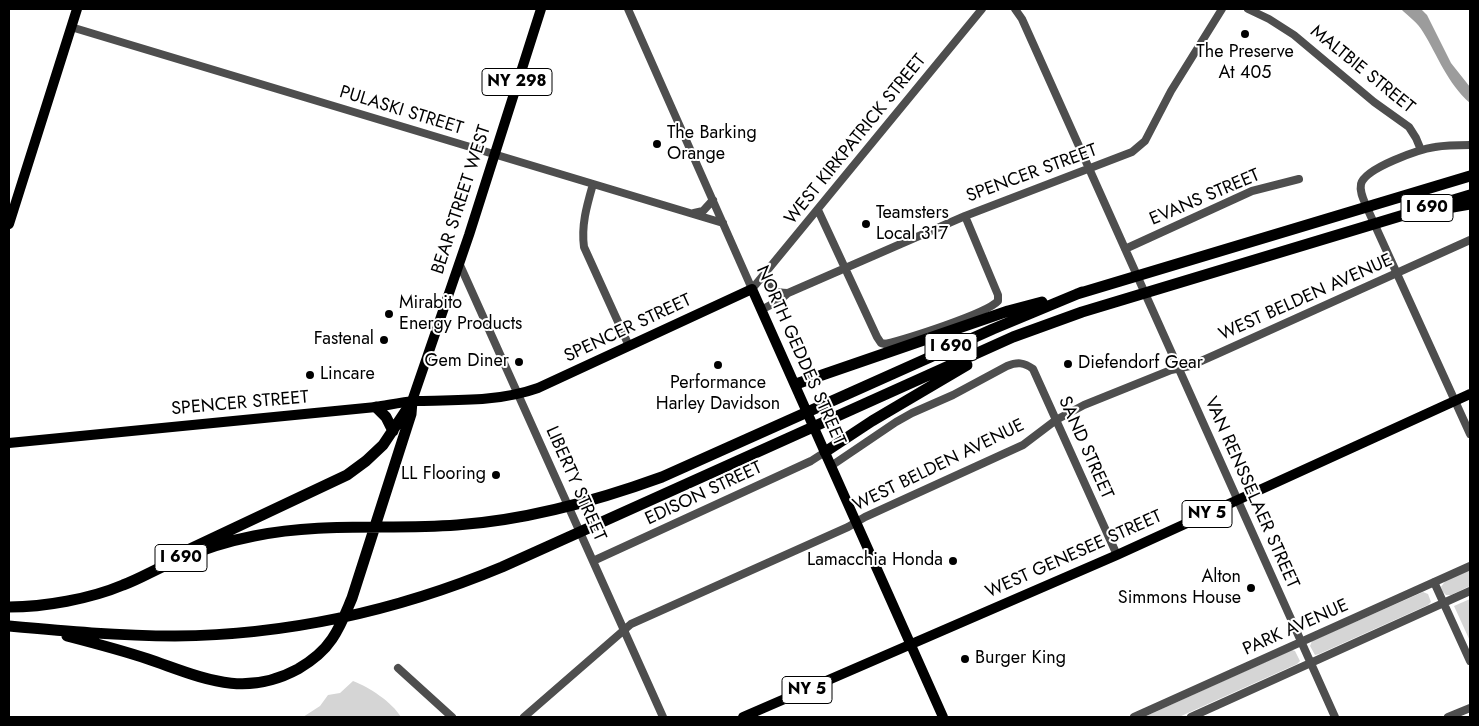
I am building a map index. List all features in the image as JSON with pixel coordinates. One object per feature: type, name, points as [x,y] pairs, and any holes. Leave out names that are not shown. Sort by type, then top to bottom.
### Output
[{"type":"highway","name":"I 690","points":[[9,607],[78,598],[122,586],[190,555],[250,536],[282,530],[481,523],[536,514],[606,497],[662,477],[993,329],[1082,292],[1470,177]]},
{"type":"highway","name":"I 690","points":[[9,626],[127,635],[176,636],[231,633],[279,628],[366,612],[428,594],[479,577],[1013,337],[1082,312],[1470,195]]},
{"type":"highway","points":[[1384,221],[1470,204]]},
{"type":"highway","points":[[796,384],[1008,311],[1082,292]]},
{"type":"highway","points":[[825,452],[872,421],[957,370],[1035,329]]},
{"type":"highway","points":[[154,571],[199,544],[347,475],[377,451],[394,431],[404,410],[412,401]]},
{"type":"highway","points":[[31,628],[108,646],[225,683],[251,685],[268,682],[305,665],[332,640],[352,598],[411,414],[412,401]]},
{"type":"highway","points":[[376,407],[386,417],[394,431]]},
{"type":"main road","points":[[9,224],[77,9]]},
{"type":"main road","name":"BEAR STREET WEST","points":[[412,401],[459,263],[541,9]]},
{"type":"main road","name":"SPENCER STREET","points":[[9,443],[376,407],[412,401],[440,401],[518,394],[538,388],[752,289]]},
{"type":"main road","name":"NORTH GEDDES STREET","points":[[752,289],[943,717]]},
{"type":"main road","name":"WEST GENESEE STREET","points":[[744,717],[1117,555],[1470,394]]},
{"type":"street","name":"NORTH GEDDES STREET","points":[[628,9],[752,289]]},
{"type":"street","name":"WEST KIRKPATRICK STREET","points":[[752,289],[982,9]]},
{"type":"street","name":"VAN RENSSELAER STREET","points":[[1015,9],[1022,19],[1335,717]]},
{"type":"street","name":"SPENCER STREET","points":[[761,310],[788,294],[965,216],[1126,156],[1140,147],[1199,44],[1222,9]]},
{"type":"street","name":"MALTBIE STREET","points":[[1248,9],[1269,19],[1294,35],[1374,102],[1409,127],[1421,150]]},
{"type":"street","name":"PULASKI STREET","points":[[71,27],[723,223]]},
{"type":"street","points":[[1470,145],[1434,147],[1421,150],[1372,171],[1361,184],[1361,192],[1470,434]]},
{"type":"street","name":"EVANS STREET","points":[[1125,249],[1252,191],[1299,180]]},
{"type":"street","points":[[593,184],[584,218],[582,235],[584,247],[629,346]]},
{"type":"street","points":[[692,213],[703,211],[713,200]]},
{"type":"street","points":[[818,210],[877,337],[881,343],[885,344],[965,318],[998,301],[998,295],[965,216]]},
{"type":"street","name":"WEST BELDEN AVENUE","points":[[524,717],[631,624],[701,594],[1023,445],[1056,420],[1084,405],[1178,368],[1190,366],[1470,240]]},
{"type":"street","name":"LIBERTY STREET","points":[[459,263],[663,717]]},
{"type":"street","points":[[764,275],[771,289],[777,293],[788,294]]},
{"type":"street","name":"SAND STREET","points":[[832,466],[904,418],[953,395],[1007,366],[1018,363],[1028,365],[1033,369],[1117,555]]},
{"type":"street","name":"EDISON STREET","points":[[593,561],[811,461],[825,452]]},
{"type":"street","name":"PARK AVENUE","points":[[1134,717],[1470,566]]},
{"type":"street","points":[[1434,582],[1470,662]]},
{"type":"street","points":[[1191,717],[1470,591]]},
{"type":"street","points":[[398,668],[452,717]]},
{"type":"street","points":[[1448,717],[1470,708]]},
{"type":"shaded area","points":[[1401,9],[1421,9],[1427,15],[1451,63],[1470,87],[1470,103],[1449,78],[1421,29]]},
{"type":"shaded area","points":[[1470,570],[1470,586],[1451,595],[1446,595],[1443,592],[1441,587],[1446,580]]},
{"type":"shaded area","points":[[1423,592],[1428,594],[1431,602],[1428,605],[1319,654],[1315,655],[1310,646],[1312,641]]},
{"type":"shaded area","points":[[1470,599],[1470,641],[1454,606]]},
{"type":"shaded area","points":[[1292,650],[1295,651],[1300,661],[1297,664],[1179,717],[1144,717]]},
{"type":"shaded area","points":[[353,681],[380,696],[401,717],[303,717],[320,706],[328,695],[340,693]]},
{"type":"place","name":"The Preserve At 405","points":[[1245,34]]},
{"type":"place","name":"The Barking Orange","points":[[657,144]]},
{"type":"place","name":"Teamsters Local 317","points":[[866,224]]},
{"type":"place","name":"Mirabito Energy Products","points":[[389,314]]},
{"type":"place","name":"Fastenal","points":[[384,340]]},
{"type":"place","name":"Gem Diner","points":[[519,362]]},
{"type":"place","name":"Diefendorf Gear","points":[[1068,364]]},
{"type":"place","name":"Performance Harley Davidson","points":[[718,365]]},
{"type":"place","name":"Lincare","points":[[310,375]]},
{"type":"place","name":"LL Flooring","points":[[496,475]]},
{"type":"place","name":"Lamacchia Honda","points":[[953,561]]},
{"type":"place","name":"Alton Simmons House","points":[[1251,588]]},
{"type":"place","name":"Burger King","points":[[965,659]]}]
